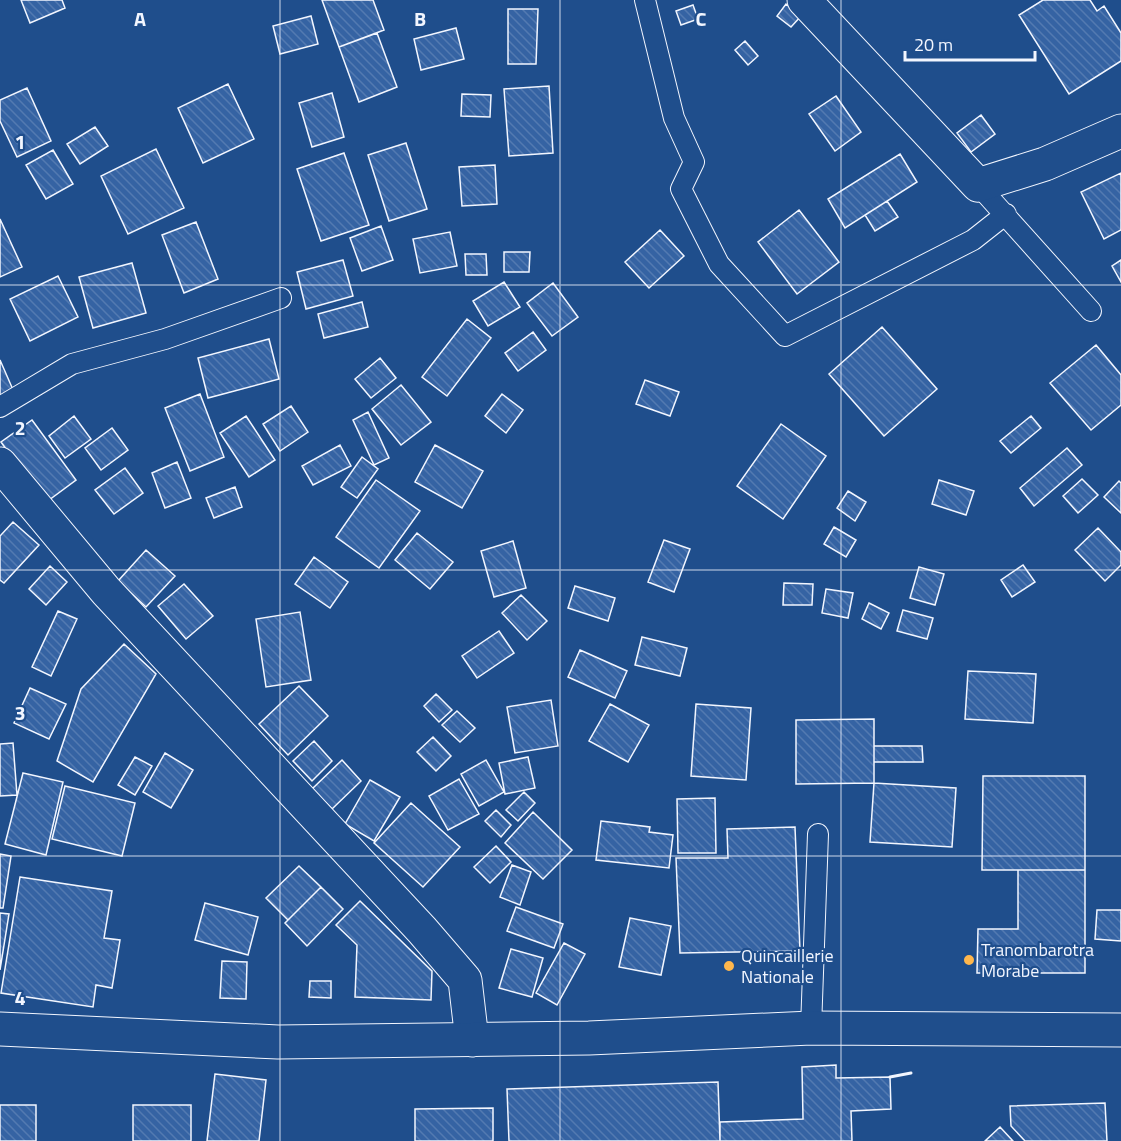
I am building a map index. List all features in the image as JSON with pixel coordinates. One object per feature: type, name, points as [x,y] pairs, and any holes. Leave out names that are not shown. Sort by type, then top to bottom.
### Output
[{"type":"street","points":[[804,0],[978,184],[1045,164],[1121,132]]},
{"type":"street","points":[[0,464],[106,591],[422,930],[465,980],[472,1040]]},
{"type":"street","points":[[0,1029],[278,1042],[589,1038],[811,1028],[1121,1030]]},
{"type":"lane","points":[[645,0],[674,118],[694,162],[681,189],[719,264],[785,336],[973,240],[1006,214]]},
{"type":"lane","points":[[978,184],[1091,311]]},
{"type":"lane","points":[[0,407],[72,364],[165,339],[280,298]]},
{"type":"lane","points":[[811,1028],[818,834]]},
{"type":"building","points":[[21,0],[62,0],[65,8],[30,23]]},
{"type":"building","points":[[322,0],[373,0],[384,30],[339,47]]},
{"type":"building","points":[[1043,0],[1090,0],[1097,11],[1104,6],[1121,33],[1121,61],[1069,94],[1019,15]]},
{"type":"building","points":[[786,4],[801,16],[791,27],[777,16]]},
{"type":"building","points":[[693,5],[698,19],[681,25],[676,11]]},
{"type":"building","points":[[508,9],[538,9],[536,64],[508,64]]},
{"type":"building","points":[[311,16],[318,44],[280,54],[273,26]]},
{"type":"building","points":[[456,28],[464,59],[421,70],[414,39]]},
{"type":"building","points":[[377,33],[397,87],[359,102],[339,47]]},
{"type":"building","points":[[745,41],[758,56],[748,65],[735,50]]},
{"type":"building","points":[[228,84],[254,139],[203,163],[178,108]]},
{"type":"building","points":[[549,86],[553,153],[509,156],[504,89]]},
{"type":"building","points":[[27,88],[51,141],[17,157],[0,121],[0,100]]},
{"type":"building","points":[[332,93],[344,137],[312,147],[299,103]]},
{"type":"building","points":[[462,94],[491,95],[490,117],[461,116]]},
{"type":"building","points":[[836,96],[861,132],[835,151],[809,114]]},
{"type":"building","points":[[981,115],[995,134],[971,152],[957,133]]},
{"type":"building","points":[[95,127],[108,146],[80,164],[67,144]]},
{"type":"building","points":[[406,143],[427,209],[389,221],[368,155]]},
{"type":"building","points":[[156,149],[184,208],[128,234],[101,176]]},
{"type":"building","points":[[53,150],[73,184],[46,199],[26,165]]},
{"type":"building","points":[[344,153],[369,225],[321,241],[297,169]]},
{"type":"building","points":[[900,154],[917,182],[845,228],[828,199]]},
{"type":"building","points":[[495,165],[497,204],[462,206],[459,167]]},
{"type":"building","points":[[1121,173],[1121,230],[1104,239],[1081,192]]},
{"type":"building","points":[[887,201],[898,217],[875,231],[865,215]]},
{"type":"building","points":[[799,210],[839,262],[797,294],[758,242]]},
{"type":"building","points":[[0,219],[22,267],[0,277]]},
{"type":"building","points":[[196,222],[218,279],[184,293],[162,235]]},
{"type":"building","points":[[381,226],[393,260],[362,271],[350,238]]},
{"type":"building","points":[[660,230],[684,256],[649,288],[625,262]]},
{"type":"building","points":[[450,232],[457,266],[420,273],[413,239]]},
{"type":"building","points":[[504,252],[530,252],[529,272],[504,272]]},
{"type":"building","points":[[465,254],[486,254],[487,275],[466,275]]},
{"type":"building","points":[[343,260],[353,296],[306,309],[297,272]]},
{"type":"building","points":[[1121,260],[1121,282],[1112,266]]},
{"type":"building","points":[[132,263],[146,313],[93,328],[79,277]]},
{"type":"building","points":[[58,276],[78,317],[30,341],[10,299]]},
{"type":"building","points":[[504,282],[520,307],[488,326],[473,301]]},
{"type":"building","points":[[553,283],[578,317],[552,336],[527,303]]},
{"type":"building","points":[[362,302],[368,327],[324,338],[318,314]]},
{"type":"building","points":[[467,319],[491,338],[447,396],[422,377]]},
{"type":"building","points":[[882,327],[937,389],[884,436],[829,374]]},
{"type":"building","points":[[533,332],[546,350],[518,371],[505,353]]},
{"type":"building","points":[[269,339],[279,379],[208,398],[198,358]]},
{"type":"building","points":[[1096,345],[1121,375],[1121,405],[1091,430],[1050,383]]},
{"type":"building","points":[[380,358],[396,378],[371,398],[355,379]]},
{"type":"building","points":[[0,360],[14,392],[0,398]]},
{"type":"building","points":[[645,380],[679,392],[670,416],[636,404]]},
{"type":"building","points":[[401,385],[431,422],[401,445],[372,409]]},
{"type":"building","points":[[200,394],[224,457],[190,471],[165,408]]},
{"type":"building","points":[[502,394],[523,410],[506,433],[485,416]]},
{"type":"building","points":[[291,406],[308,432],[280,451],[263,424]]},
{"type":"building","points":[[368,412],[389,458],[374,465],[353,420]]},
{"type":"building","points":[[74,416],[91,439],[65,458],[49,436]]},
{"type":"building","points":[[246,416],[275,460],[249,477],[220,433]]},
{"type":"building","points":[[1031,416],[1041,428],[1011,453],[1000,441]]},
{"type":"building","points":[[32,420],[76,480],[45,503],[1,442]]},
{"type":"building","points":[[781,424],[826,456],[783,519],[737,486]]},
{"type":"building","points":[[112,428],[128,450],[101,470],[85,448]]},
{"type":"building","points":[[340,445],[351,466],[313,485],[302,466]]},
{"type":"building","points":[[435,445],[483,471],[462,508],[415,482]]},
{"type":"building","points":[[1067,448],[1082,465],[1034,506],[1020,488]]},
{"type":"building","points":[[362,457],[378,469],[357,498],[341,487]]},
{"type":"building","points":[[177,462],[191,498],[165,508],[152,473]]},
{"type":"building","points":[[125,468],[143,493],[114,514],[95,490]]},
{"type":"building","points":[[1082,479],[1098,495],[1078,513],[1063,496]]},
{"type":"building","points":[[376,480],[420,511],[379,568],[336,537]]},
{"type":"building","points":[[939,480],[974,491],[966,515],[932,504]]},
{"type":"building","points":[[1119,481],[1121,483],[1121,513],[1104,497]]},
{"type":"building","points":[[235,487],[242,507],[214,518],[206,498]]},
{"type":"building","points":[[848,491],[866,502],[855,521],[837,508]]},
{"type":"building","points":[[13,522],[39,545],[4,583],[0,580],[0,536]]},
{"type":"building","points":[[834,527],[856,540],[846,557],[824,544]]},
{"type":"building","points":[[1098,528],[1121,552],[1121,565],[1105,581],[1075,550]]},
{"type":"building","points":[[417,533],[453,562],[430,589],[395,560]]},
{"type":"building","points":[[664,540],[690,549],[674,592],[648,582]]},
{"type":"building","points":[[513,541],[526,588],[494,597],[481,551]]},
{"type":"building","points":[[146,550],[175,576],[146,607],[118,581]]},
{"type":"building","points":[[314,557],[348,582],[330,608],[295,584]]},
{"type":"building","points":[[1023,565],[1035,582],[1012,597],[1001,580]]},
{"type":"building","points":[[50,566],[67,582],[46,605],[29,589]]},
{"type":"building","points":[[919,567],[944,574],[935,605],[910,598]]},
{"type":"building","points":[[784,583],[813,584],[812,605],[783,605]]},
{"type":"building","points":[[184,584],[213,616],[186,639],[158,606]]},
{"type":"building","points":[[575,586],[615,598],[608,621],[568,608]]},
{"type":"building","points":[[826,589],[853,593],[848,618],[822,613]]},
{"type":"building","points":[[521,595],[547,621],[527,640],[502,613]]},
{"type":"building","points":[[869,603],[889,613],[881,629],[862,619]]},
{"type":"building","points":[[903,610],[933,618],[927,639],[897,631]]},
{"type":"building","points":[[58,611],[77,619],[51,676],[32,667]]},
{"type":"building","points":[[300,612],[311,680],[266,687],[256,619]]},
{"type":"building","points":[[499,631],[514,653],[477,678],[462,656]]},
{"type":"building","points":[[642,637],[687,648],[680,676],[635,665]]},
{"type":"building","points":[[124,644],[156,674],[93,782],[57,761],[81,689]]},
{"type":"building","points":[[580,650],[627,671],[615,698],[568,677]]},
{"type":"building","points":[[968,671],[1036,674],[1033,723],[965,719]]},
{"type":"building","points":[[299,686],[328,716],[288,755],[259,724]]},
{"type":"building","points":[[30,688],[66,704],[49,739],[14,723]]},
{"type":"building","points":[[436,694],[452,710],[439,722],[424,706]]},
{"type":"building","points":[[551,700],[558,746],[515,753],[507,707]]},
{"type":"building","points":[[610,704],[649,725],[628,762],[589,741]]},
{"type":"building","points":[[696,704],[751,708],[746,780],[691,776]]},
{"type":"building","points":[[457,711],[475,728],[460,742],[442,725]]},
{"type":"building","points":[[874,719],[874,783],[796,784],[796,720]]},
{"type":"building","points":[[433,737],[451,756],[436,771],[417,752]]},
{"type":"building","points":[[314,741],[332,761],[312,781],[293,761]]},
{"type":"building","points":[[13,743],[17,795],[0,796],[0,744]]},
{"type":"building","points":[[874,746],[922,746],[923,762],[874,762]]},
{"type":"building","points":[[165,753],[193,770],[171,808],[143,792]]},
{"type":"building","points":[[135,757],[152,766],[135,795],[118,785]]},
{"type":"building","points":[[528,757],[535,788],[505,794],[499,763]]},
{"type":"building","points":[[342,760],[361,781],[332,809],[312,789]]},
{"type":"building","points":[[486,760],[504,792],[479,806],[461,774]]},
{"type":"building","points":[[23,773],[63,782],[46,855],[5,844]]},
{"type":"building","points":[[983,776],[1085,776],[1085,870],[982,870]]},
{"type":"building","points":[[459,779],[479,814],[448,830],[429,796]]},
{"type":"building","points":[[370,780],[400,797],[374,841],[345,824]]},
{"type":"building","points":[[874,783],[956,788],[952,847],[870,842]]},
{"type":"building","points":[[65,786],[135,803],[122,856],[52,839]]},
{"type":"building","points":[[524,792],[535,803],[518,821],[506,810]]},
{"type":"building","points":[[715,798],[716,853],[678,853],[677,799]]},
{"type":"building","points":[[411,803],[460,847],[423,887],[374,843]]},
{"type":"building","points":[[496,810],[511,825],[501,837],[485,821]]},
{"type":"building","points":[[533,812],[572,850],[543,879],[505,843]]},
{"type":"building","points":[[601,821],[650,827],[649,832],[673,835],[669,868],[596,860]]},
{"type":"building","points":[[795,827],[800,951],[680,953],[676,858],[728,858],[727,829]]},
{"type":"building","points":[[496,846],[511,862],[490,883],[474,867]]},
{"type":"building","points":[[0,854],[11,856],[3,908],[0,908]]},
{"type":"building","points":[[512,865],[531,872],[520,905],[500,897]]},
{"type":"building","points":[[299,866],[321,887],[288,920],[266,898]]},
{"type":"building","points":[[1018,870],[1085,870],[1085,973],[977,973],[978,929],[1018,929]]},
{"type":"building","points":[[20,877],[112,891],[104,938],[120,940],[112,988],[96,985],[93,1007],[1,993]]},
{"type":"building","points":[[321,887],[343,909],[307,946],[285,923]]},
{"type":"building","points":[[360,901],[432,971],[431,1000],[355,997],[357,945],[336,925]]},
{"type":"building","points":[[205,903],[258,917],[248,955],[195,940]]},
{"type":"building","points":[[516,907],[563,924],[554,948],[507,931]]},
{"type":"building","points":[[1097,910],[1121,910],[1121,941],[1095,939]]},
{"type":"building","points":[[0,913],[9,914],[0,970]]},
{"type":"building","points":[[630,918],[671,926],[661,975],[619,967]]},
{"type":"building","points":[[564,943],[585,954],[557,1005],[536,993]]},
{"type":"building","points":[[511,949],[543,958],[532,997],[499,988]]},
{"type":"building","points":[[222,961],[247,962],[246,999],[220,998]]},
{"type":"building","points":[[310,981],[331,981],[331,998],[309,997]]},
{"type":"building","points":[[836,1065],[836,1078],[890,1077],[891,1109],[851,1111],[852,1141],[720,1141],[720,1122],[803,1119],[802,1067]]},
{"type":"building","points":[[215,1074],[266,1080],[259,1141],[207,1141]]},
{"type":"building","points":[[718,1082],[720,1141],[509,1141],[507,1089]]},
{"type":"building","points":[[1105,1103],[1107,1141],[1025,1141],[1011,1126],[1010,1106]]},
{"type":"building","points":[[0,1105],[36,1105],[36,1141],[0,1141]]},
{"type":"building","points":[[133,1105],[191,1105],[191,1141],[133,1141]]},
{"type":"building","points":[[493,1108],[493,1141],[415,1141],[415,1109]]},
{"type":"building","points":[[1000,1127],[1013,1141],[985,1141]]},
{"type":"wall","points":[[890,1077],[911,1073]]},
{"type":"place","name":"Tranombarotra Morabe","points":[[969,960]]},
{"type":"place","name":"Quincaillerie Nationale","points":[[729,966]]}]
